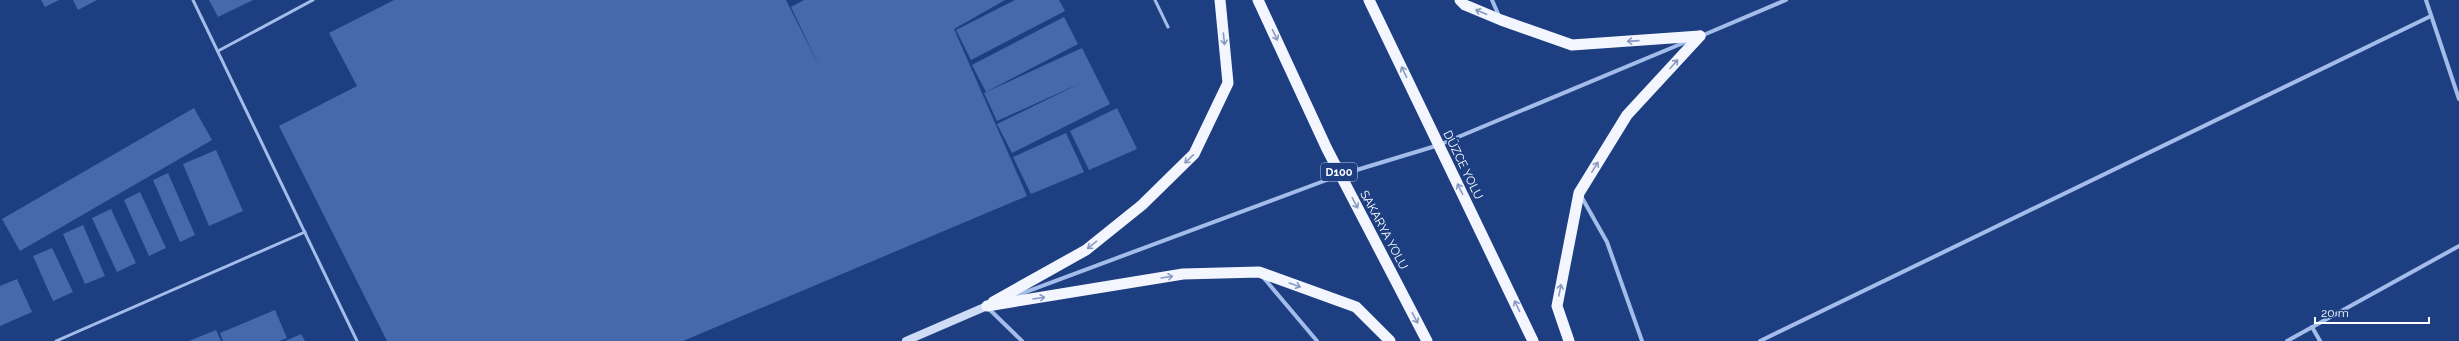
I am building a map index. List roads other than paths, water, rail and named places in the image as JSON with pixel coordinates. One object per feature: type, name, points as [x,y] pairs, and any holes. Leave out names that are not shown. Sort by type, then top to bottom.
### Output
[{"type":"highway","points":[[987,306],[1086,250],[1142,205],[1194,154],[1228,84],[1220,0]]},
{"type":"highway","name":"SAKARYA YOLU","points":[[1258,0],[1340,175],[1427,341]]},
{"type":"highway","name":"DÜZCE YOLU","points":[[1370,0],[1534,341]]},
{"type":"highway","points":[[1460,0],[1465,5],[1501,20],[1572,45],[1700,36]]},
{"type":"highway","points":[[1569,341],[1557,306],[1579,193],[1628,115],[1700,36]]},
{"type":"highway","points":[[987,306],[1183,274],[1259,272],[1356,307],[1390,341]]},
{"type":"main road","points":[[906,341],[987,306]]},
{"type":"street","points":[[1492,0],[1501,20]]},
{"type":"street","points":[[1022,341],[987,306],[1340,175],[1439,145],[1786,0]]},
{"type":"street","points":[[2426,0],[2459,99]]},
{"type":"street","points":[[1760,341],[2431,16]]},
{"type":"street","points":[[1579,193],[1607,242],[1642,341]]},
{"type":"street","points":[[2287,341],[2459,246]]},
{"type":"street","points":[[1259,272],[1317,341]]},
{"type":"street","points":[[2312,327],[2320,341]]},
{"type":"lane","points":[[193,0],[357,341]]},
{"type":"lane","points":[[218,52],[313,0]]},
{"type":"lane","points":[[1155,0],[1168,27]]},
{"type":"lane","points":[[56,341],[305,232]]}]
